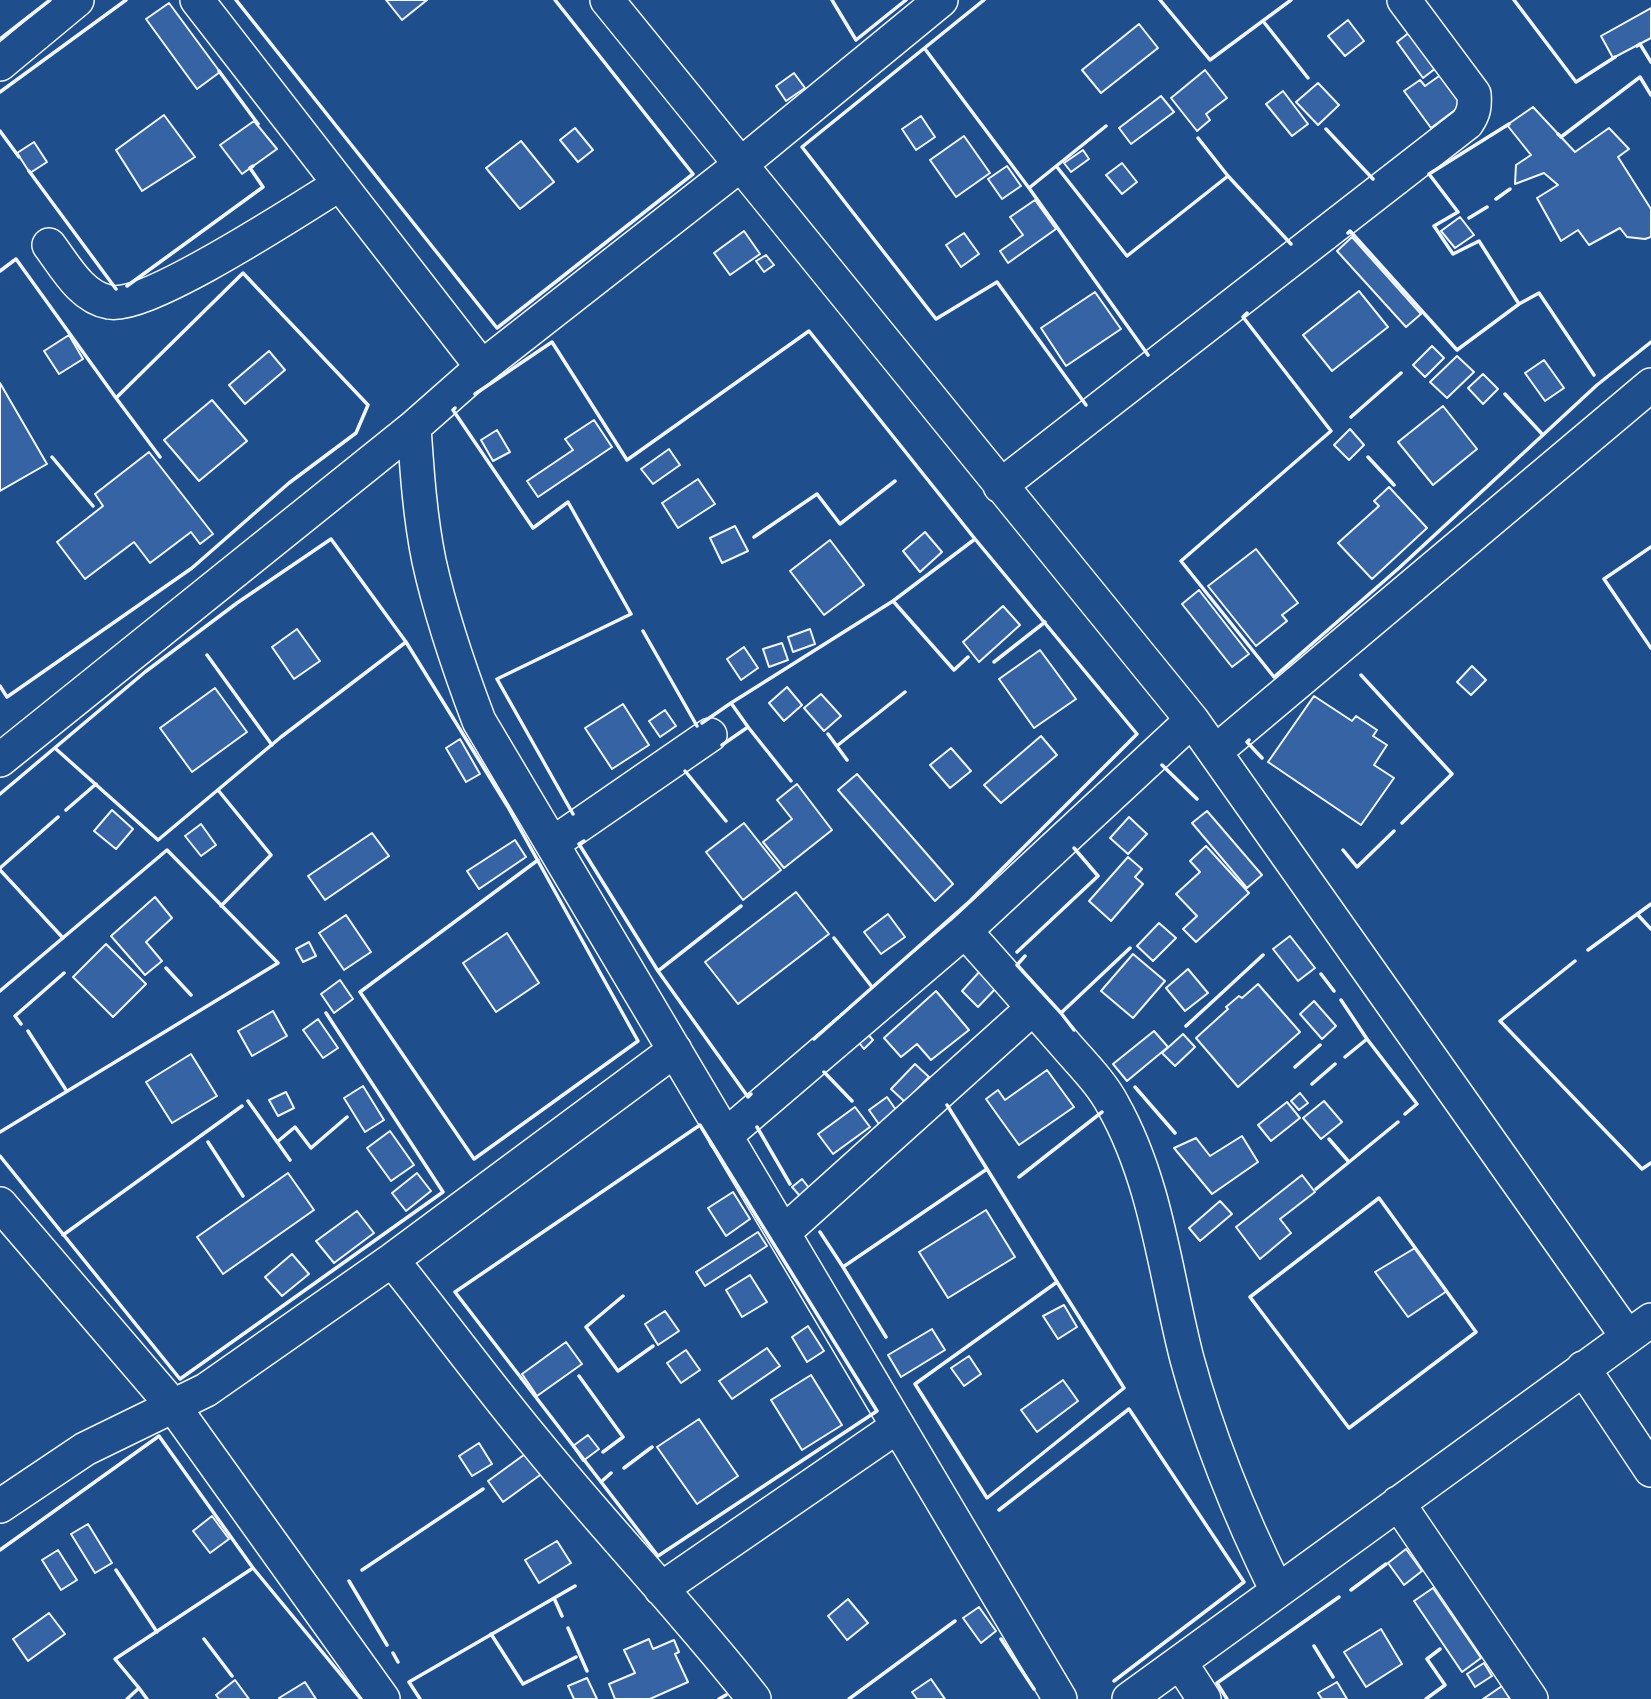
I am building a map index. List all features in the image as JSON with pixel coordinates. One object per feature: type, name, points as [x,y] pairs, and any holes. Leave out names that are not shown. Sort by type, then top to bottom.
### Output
[{"type":"street","points":[[0,64],[77,0]]},
{"type":"street","points":[[197,0],[482,367]]},
{"type":"street","points":[[607,0],[1192,720],[1639,1328],[1129,1699]]},
{"type":"street","points":[[0,760],[414,427],[482,367],[740,165],[941,0]]},
{"type":"street","points":[[1000,486],[1467,123],[1473,115],[1474,93],[1404,0]]},
{"type":"street","points":[[49,245],[85,291],[109,302],[133,300],[214,261],[340,184]]},
{"type":"street","points":[[1215,752],[1651,385]]},
{"type":"street","points":[[414,427],[419,493],[429,558],[458,668],[479,721],[1060,1699]]},
{"type":"street","points":[[725,1136],[965,931],[1192,720]]},
{"type":"street","points":[[552,844],[710,735]]},
{"type":"street","points":[[965,931],[1113,1104],[1131,1144],[1163,1245],[1201,1407],[1245,1525],[1277,1591]]},
{"type":"street","points":[[783,1233],[1033,1008]]},
{"type":"street","points":[[0,1506],[85,1449],[205,1390],[393,1260],[675,1050]]},
{"type":"street","points":[[0,1204],[174,1407],[383,1699]]},
{"type":"street","points":[[393,1260],[537,1444],[705,1637],[754,1699]]},
{"type":"street","points":[[1584,1368],[1651,1470]]},
{"type":"street","points":[[661,1589],[898,1426]]},
{"type":"street","points":[[1398,1503],[1531,1699]]},
{"type":"street","points":[[1180,1662],[1204,1699]]},
{"type":"building","points":[[386,0],[427,0],[402,20]]},
{"type":"building","points":[[169,3],[220,72],[197,89],[146,19]]},
{"type":"building","points":[[1651,8],[1651,38],[1613,58],[1601,36]]},
{"type":"building","points":[[1348,20],[1364,41],[1345,56],[1328,36]]},
{"type":"building","points":[[1139,24],[1158,48],[1101,93],[1082,70]]},
{"type":"building","points":[[1410,32],[1436,68],[1423,78],[1397,42]]},
{"type":"building","points":[[1205,70],[1227,98],[1206,114],[1210,120],[1197,131],[1171,98]]},
{"type":"building","points":[[794,73],[805,88],[786,101],[776,86]]},
{"type":"building","points":[[1442,74],[1463,104],[1431,128],[1404,91],[1420,80],[1425,86]]},
{"type":"building","points":[[1318,83],[1339,105],[1318,125],[1296,102]]},
{"type":"building","points":[[1283,91],[1308,124],[1292,136],[1266,104]]},
{"type":"building","points":[[1161,96],[1174,112],[1131,144],[1119,128]]},
{"type":"building","points":[[1533,107],[1575,152],[1609,128],[1629,149],[1618,157],[1651,209],[1651,237],[1627,237],[1620,228],[1589,245],[1578,230],[1561,241],[1537,198],[1558,185],[1544,173],[1515,184],[1516,165],[1531,155],[1507,125]]},
{"type":"building","points":[[164,115],[195,157],[142,191],[116,150]]},
{"type":"building","points":[[921,116],[935,137],[916,150],[902,129]]},
{"type":"building","points":[[254,121],[277,149],[242,174],[220,145]]},
{"type":"building","points":[[575,128],[593,150],[578,162],[560,140]]},
{"type":"building","points":[[964,136],[990,173],[956,197],[930,160]]},
{"type":"building","points":[[521,141],[554,182],[520,209],[486,168]]},
{"type":"building","points":[[34,142],[47,162],[30,173],[17,153]]},
{"type":"building","points":[[1083,150],[1089,159],[1071,172],[1064,163]]},
{"type":"building","points":[[1122,163],[1137,182],[1122,194],[1106,175]]},
{"type":"building","points":[[1007,166],[1021,186],[1002,199],[988,179]]},
{"type":"building","points":[[1035,200],[1056,229],[1008,263],[1000,251],[1023,235],[1010,217]]},
{"type":"building","points":[[1460,217],[1474,235],[1455,248],[1441,231]]},
{"type":"building","points":[[744,231],[760,254],[730,275],[714,253]]},
{"type":"building","points":[[964,233],[979,254],[961,267],[946,245]]},
{"type":"building","points":[[1352,237],[1421,314],[1406,327],[1337,251]]},
{"type":"building","points":[[766,255],[774,265],[764,272],[756,261]]},
{"type":"building","points":[[1359,291],[1388,327],[1332,371],[1303,335]]},
{"type":"building","points":[[1095,292],[1121,329],[1066,366],[1041,328]]},
{"type":"building","points":[[69,335],[83,359],[59,374],[44,351]]},
{"type":"building","points":[[1432,346],[1444,358],[1425,377],[1413,365]]},
{"type":"building","points":[[269,351],[285,370],[245,404],[229,385]]},
{"type":"building","points":[[1457,356],[1474,372],[1447,398],[1430,382]]},
{"type":"building","points":[[1544,360],[1564,388],[1545,401],[1525,373]]},
{"type":"building","points":[[1483,374],[1498,389],[1483,404],[1468,388]]},
{"type":"building","points":[[0,383],[47,464],[0,491]]},
{"type":"building","points":[[212,400],[247,441],[199,481],[164,440]]},
{"type":"building","points":[[1443,406],[1477,449],[1433,485],[1398,442]]},
{"type":"building","points":[[594,420],[612,447],[538,497],[527,481],[573,450],[565,439]]},
{"type":"building","points":[[1350,429],[1364,445],[1349,460],[1334,445]]},
{"type":"building","points":[[497,430],[510,452],[493,461],[481,440]]},
{"type":"building","points":[[669,449],[680,465],[653,484],[641,469]]},
{"type":"building","points":[[149,452],[213,534],[200,544],[191,532],[150,563],[134,542],[85,579],[57,542],[103,506],[95,494]]},
{"type":"building","points":[[698,479],[715,504],[678,528],[662,503]]},
{"type":"building","points":[[1389,487],[1427,528],[1372,579],[1338,543],[1379,506],[1374,501]]},
{"type":"building","points":[[735,526],[748,551],[722,563],[710,538]]},
{"type":"building","points":[[925,532],[942,552],[920,572],[903,551]]},
{"type":"building","points":[[830,540],[864,585],[824,615],[790,571]]},
{"type":"building","points":[[1256,549],[1298,603],[1282,615],[1287,621],[1256,646],[1208,586]]},
{"type":"building","points":[[1199,590],[1249,654],[1232,667],[1182,604]]},
{"type":"building","points":[[1003,606],[1020,625],[979,662],[963,642]]},
{"type":"building","points":[[297,629],[320,661],[294,679],[272,647]]},
{"type":"building","points":[[810,629],[815,644],[793,652],[788,637]]},
{"type":"building","points":[[782,643],[788,660],[769,667],[763,649]]},
{"type":"building","points":[[744,647],[758,668],[741,680],[727,659]]},
{"type":"building","points":[[1040,650],[1076,699],[1034,728],[999,679]]},
{"type":"building","points":[[1472,666],[1486,680],[1471,695],[1457,682]]},
{"type":"building","points":[[787,687],[802,705],[784,721],[769,703]]},
{"type":"building","points":[[215,688],[247,732],[192,772],[160,728]]},
{"type":"building","points":[[821,694],[841,716],[824,731],[804,708]]},
{"type":"building","points":[[1314,696],[1352,721],[1356,716],[1377,730],[1373,736],[1387,745],[1374,765],[1394,778],[1361,825],[1268,762]]},
{"type":"building","points":[[623,704],[649,745],[612,769],[585,728]]},
{"type":"building","points":[[665,710],[676,726],[660,737],[649,721]]},
{"type":"building","points":[[1041,736],[1057,755],[1001,803],[984,785]]},
{"type":"building","points":[[460,739],[480,774],[466,782],[446,748]]},
{"type":"building","points":[[951,748],[971,771],[950,788],[930,765]]},
{"type":"building","points":[[857,774],[953,884],[935,901],[838,790]]},
{"type":"building","points":[[797,784],[832,830],[784,868],[763,842],[792,819],[777,800]]},
{"type":"building","points":[[112,810],[133,829],[116,849],[94,831]]},
{"type":"building","points":[[1207,811],[1262,875],[1247,888],[1192,823]]},
{"type":"building","points":[[1129,817],[1147,834],[1128,854],[1110,838]]},
{"type":"building","points":[[744,823],[781,870],[743,900],[706,852]]},
{"type":"building","points":[[201,824],[216,845],[201,856],[185,836]]},
{"type":"building","points":[[372,833],[389,856],[325,900],[308,876]]},
{"type":"building","points":[[515,840],[526,857],[479,889],[467,871]]},
{"type":"building","points":[[1206,846],[1249,893],[1196,942],[1183,929],[1197,916],[1176,894],[1200,872],[1190,861]]},
{"type":"building","points":[[1128,857],[1142,869],[1135,877],[1143,884],[1111,921],[1089,901]]},
{"type":"building","points":[[796,892],[829,934],[738,1004],[705,962]]},
{"type":"building","points":[[155,897],[172,918],[146,942],[162,961],[145,975],[111,936]]},
{"type":"building","points":[[888,914],[905,937],[881,954],[864,932]]},
{"type":"building","points":[[346,915],[371,952],[344,970],[319,933]]},
{"type":"building","points":[[1159,923],[1176,938],[1153,961],[1137,946]]},
{"type":"building","points":[[507,933],[539,983],[496,1012],[463,963]]},
{"type":"building","points":[[1290,936],[1315,968],[1298,981],[1273,949]]},
{"type":"building","points":[[309,942],[316,956],[303,962],[296,949]]},
{"type":"building","points":[[106,944],[146,984],[113,1017],[73,977]]},
{"type":"building","points":[[1133,954],[1165,981],[1133,1018],[1101,991]]},
{"type":"building","points":[[1188,969],[1208,993],[1185,1011],[1166,988]]},
{"type":"building","points":[[981,970],[999,985],[978,1007],[962,991]]},
{"type":"building","points":[[340,980],[353,999],[334,1013],[321,994]]},
{"type":"building","points":[[1258,984],[1300,1032],[1238,1087],[1196,1038],[1228,1009],[1226,1007]]},
{"type":"building","points":[[936,991],[969,1030],[931,1060],[917,1044],[901,1057],[884,1038]]},
{"type":"building","points":[[1314,1001],[1336,1026],[1322,1039],[1300,1014]]},
{"type":"building","points":[[273,1011],[287,1036],[252,1056],[238,1031]]},
{"type":"building","points":[[318,1019],[338,1048],[323,1058],[303,1030]]},
{"type":"building","points":[[1154,1031],[1168,1047],[1127,1081],[1113,1064]]},
{"type":"building","points":[[866,1032],[873,1040],[864,1049],[856,1039]]},
{"type":"building","points":[[1183,1034],[1195,1047],[1175,1066],[1162,1053]]},
{"type":"building","points":[[191,1054],[217,1096],[172,1123],[146,1082]]},
{"type":"building","points":[[915,1064],[929,1077],[905,1102],[891,1089]]},
{"type":"building","points":[[1047,1070],[1074,1107],[1019,1145],[986,1099],[998,1090],[1005,1100]]},
{"type":"building","points":[[363,1086],[384,1120],[365,1132],[344,1098]]},
{"type":"building","points":[[286,1092],[294,1108],[278,1116],[269,1100]]},
{"type":"building","points":[[1300,1093],[1308,1103],[1299,1110],[1291,1101]]},
{"type":"building","points":[[887,1097],[901,1117],[883,1130],[869,1110]]},
{"type":"building","points":[[1324,1101],[1342,1122],[1321,1139],[1303,1118]]},
{"type":"building","points":[[1287,1102],[1300,1118],[1271,1141],[1258,1125]]},
{"type":"building","points":[[855,1107],[870,1127],[833,1154],[818,1134]]},
{"type":"building","points":[[390,1131],[414,1165],[391,1181],[367,1148]]},
{"type":"building","points":[[1242,1136],[1258,1162],[1212,1194],[1174,1148],[1196,1138],[1210,1156]]},
{"type":"building","points":[[288,1173],[314,1210],[223,1274],[197,1237]]},
{"type":"building","points":[[417,1173],[431,1191],[406,1211],[392,1193]]},
{"type":"building","points":[[1302,1175],[1315,1192],[1280,1219],[1291,1233],[1260,1259],[1236,1227]]},
{"type":"building","points":[[802,1179],[809,1188],[800,1196],[792,1187]]},
{"type":"building","points":[[733,1192],[750,1219],[726,1236],[708,1208]]},
{"type":"building","points":[[1220,1201],[1232,1214],[1200,1241],[1189,1228]]},
{"type":"building","points":[[986,1210],[1015,1257],[948,1298],[919,1252]]},
{"type":"building","points":[[357,1211],[374,1233],[334,1263],[316,1241]]},
{"type":"building","points":[[758,1232],[767,1246],[705,1286],[696,1272]]},
{"type":"building","points":[[1415,1248],[1447,1291],[1408,1317],[1375,1272]]},
{"type":"building","points":[[292,1254],[309,1274],[282,1296],[265,1277]]},
{"type":"building","points":[[750,1275],[767,1302],[742,1317],[726,1290]]},
{"type":"building","points":[[1064,1305],[1077,1327],[1058,1339],[1043,1316]]},
{"type":"building","points":[[665,1311],[679,1331],[658,1345],[645,1324]]},
{"type":"building","points":[[808,1326],[824,1351],[807,1362],[792,1337]]},
{"type":"building","points":[[932,1329],[945,1350],[901,1377],[888,1355]]},
{"type":"building","points":[[566,1342],[582,1364],[537,1396],[522,1374]]},
{"type":"building","points":[[767,1348],[780,1366],[732,1399],[719,1381]]},
{"type":"building","points":[[686,1350],[700,1370],[681,1383],[667,1363]]},
{"type":"building","points":[[969,1356],[981,1374],[964,1386],[951,1368]]},
{"type":"building","points":[[811,1375],[842,1425],[802,1450],[771,1400]]},
{"type":"building","points":[[1063,1380],[1078,1401],[1037,1432],[1021,1410]]},
{"type":"building","points":[[699,1419],[738,1476],[697,1504],[657,1447]]},
{"type":"building","points":[[588,1435],[599,1449],[583,1461],[573,1446]]},
{"type":"building","points":[[479,1443],[492,1464],[472,1476],[459,1456]]},
{"type":"building","points":[[532,1449],[547,1470],[503,1502],[488,1481]]},
{"type":"building","points":[[212,1516],[229,1539],[210,1553],[193,1531]]},
{"type":"building","points":[[88,1524],[112,1563],[95,1573],[71,1534]]},
{"type":"building","points":[[557,1541],[571,1563],[539,1583],[525,1560]]},
{"type":"building","points":[[1406,1549],[1422,1571],[1404,1585],[1388,1563]]},
{"type":"building","points":[[58,1550],[77,1580],[61,1590],[42,1560]]},
{"type":"building","points":[[1433,1588],[1481,1658],[1462,1672],[1414,1601]]},
{"type":"building","points":[[848,1599],[868,1623],[847,1640],[828,1616]]},
{"type":"building","points":[[979,1607],[996,1631],[981,1643],[963,1618]]},
{"type":"building","points":[[49,1613],[65,1634],[28,1661],[13,1639]]},
{"type":"building","points":[[1381,1629],[1402,1664],[1366,1687],[1344,1652]]},
{"type":"building","points":[[649,1639],[653,1649],[674,1640],[679,1652],[675,1654],[688,1682],[650,1699],[615,1699],[609,1684],[635,1673],[624,1650]]},
{"type":"building","points":[[1484,1663],[1492,1676],[1475,1687],[1467,1674]]},
{"type":"building","points":[[587,1678],[597,1699],[574,1699],[568,1686]]},
{"type":"building","points":[[931,1679],[945,1699],[917,1699],[912,1692]]},
{"type":"building","points":[[235,1680],[249,1699],[219,1699],[216,1695]]},
{"type":"building","points":[[305,1682],[316,1699],[279,1699],[279,1698]]},
{"type":"building","points":[[1337,1682],[1347,1699],[1322,1699],[1318,1693]]},
{"type":"building","points":[[1502,1686],[1510,1699],[1483,1699]]},
{"type":"wall","points":[[0,39],[50,0]]},
{"type":"wall","points":[[0,92],[126,0]]},
{"type":"wall","points":[[236,0],[497,328],[693,174],[555,0]]},
{"type":"wall","points":[[832,0],[856,40],[906,0]]},
{"type":"wall","points":[[984,0],[802,147],[936,319],[997,282],[1086,405]]},
{"type":"wall","points":[[1160,0],[1210,60],[1291,0]]},
{"type":"wall","points":[[1514,0],[1576,82],[1615,57]]},
{"type":"wall","points":[[1263,21],[1308,78]]},
{"type":"wall","points":[[1637,46],[1640,44],[1651,62]]},
{"type":"wall","points":[[925,49],[1029,188],[1148,355]]},
{"type":"wall","points":[[219,71],[258,124]]},
{"type":"wall","points":[[1558,134],[1561,137],[1640,77],[1651,95]]},
{"type":"wall","points":[[1348,233],[1350,231],[1457,350],[1519,304],[1479,241],[1453,254],[1434,226],[1458,212],[1429,174],[1509,124]]},
{"type":"wall","points":[[1029,188],[1106,126]]},
{"type":"wall","points":[[1326,129],[1373,179]]},
{"type":"wall","points":[[0,131],[19,157]]},
{"type":"wall","points":[[1198,138],[1228,176]]},
{"type":"wall","points":[[127,286],[263,187],[250,168],[253,166]]},
{"type":"wall","points":[[1057,167],[1127,256],[1228,176],[1291,244]]},
{"type":"wall","points":[[29,171],[116,289]]},
{"type":"wall","points":[[1496,199],[1510,189]]},
{"type":"wall","points":[[1469,218],[1487,207]]},
{"type":"wall","points":[[0,271],[16,259],[116,398],[243,273],[368,405],[356,433],[289,483],[192,568],[7,697],[0,686]]},
{"type":"wall","points":[[1519,304],[1539,293],[1594,375]]},
{"type":"wall","points":[[1247,313],[1243,317],[1331,431],[1181,561],[1274,677],[1399,568],[1597,385],[1651,342]]},
{"type":"wall","points":[[475,394],[552,342],[627,460],[809,331],[975,539]]},
{"type":"wall","points":[[1351,417],[1401,373]]},
{"type":"wall","points":[[1505,394],[1543,435]]},
{"type":"wall","points":[[116,398],[160,457]]},
{"type":"wall","points":[[455,408],[453,410],[533,528],[568,502],[631,614],[497,679],[573,814]]},
{"type":"wall","points":[[52,457],[93,506]]},
{"type":"wall","points":[[1368,457],[1394,485]]},
{"type":"wall","points":[[754,537],[817,494],[840,524],[895,481]]},
{"type":"wall","points":[[0,794],[145,672],[237,603],[331,539],[406,642],[508,807],[638,1041],[474,1159],[360,992],[538,860]]},
{"type":"wall","points":[[748,727],[731,703],[893,601],[975,539],[1137,734],[970,901],[814,1039]]},
{"type":"wall","points":[[1651,547],[1604,579],[1651,648]]},
{"type":"wall","points":[[893,601],[954,670],[968,657]]},
{"type":"wall","points":[[994,662],[1045,622]]},
{"type":"wall","points":[[643,631],[697,726]]},
{"type":"wall","points":[[56,749],[158,840],[281,737],[406,642]]},
{"type":"wall","points":[[207,655],[272,745]]},
{"type":"wall","points":[[1361,675],[1452,774],[1402,823]]},
{"type":"wall","points":[[838,745],[905,692]]},
{"type":"wall","points":[[702,723],[731,703]]},
{"type":"wall","points":[[722,745],[748,727],[791,781]]},
{"type":"wall","points":[[828,734],[847,760]]},
{"type":"wall","points":[[1249,740],[1247,742],[1262,758]]},
{"type":"wall","points":[[1162,765],[1197,799]]},
{"type":"wall","points":[[685,771],[726,821]]},
{"type":"wall","points":[[66,810],[96,784]]},
{"type":"wall","points":[[218,790],[271,855],[221,906]]},
{"type":"wall","points":[[0,868],[58,817]]},
{"type":"wall","points":[[1343,850],[1357,867],[1394,831]]},
{"type":"wall","points":[[584,841],[579,844],[658,971],[748,1097],[751,1094]]},
{"type":"wall","points":[[1017,952],[1098,876],[1074,848]]},
{"type":"wall","points":[[0,991],[167,850],[278,963],[0,1132]]},
{"type":"wall","points":[[0,870],[63,938]]},
{"type":"wall","points":[[1588,950],[1651,904]]},
{"type":"wall","points":[[658,971],[741,906]]},
{"type":"wall","points":[[1637,914],[1651,929]]},
{"type":"wall","points":[[834,938],[872,987]]},
{"type":"wall","points":[[1074,1030],[1061,1013],[1130,948]]},
{"type":"wall","points":[[1186,1026],[1263,955]]},
{"type":"wall","points":[[1025,956],[1017,965],[1061,1013]]},
{"type":"wall","points":[[1575,961],[1500,1021],[1642,1169],[1651,1163]]},
{"type":"wall","points":[[166,968],[191,995]]},
{"type":"wall","points":[[21,1024],[15,1016],[64,973]]},
{"type":"wall","points":[[1321,974],[1334,991]]},
{"type":"wall","points":[[1341,1000],[1367,1039],[1345,1057]]},
{"type":"wall","points":[[0,1156],[180,1379],[443,1192],[326,1013]]},
{"type":"wall","points":[[28,1031],[66,1090]]},
{"type":"wall","points":[[1367,1039],[1417,1104],[1405,1114]]},
{"type":"wall","points":[[1295,1067],[1320,1045]]},
{"type":"wall","points":[[1312,1084],[1335,1064]]},
{"type":"wall","points":[[824,1072],[852,1101]]},
{"type":"wall","points":[[1135,1087],[1175,1133]]},
{"type":"wall","points":[[248,1101],[290,1160]]},
{"type":"wall","points":[[947,1105],[987,1169]]},
{"type":"wall","points":[[63,1235],[242,1106]]},
{"type":"wall","points":[[1019,1177],[1102,1112]]},
{"type":"wall","points":[[277,1142],[295,1127],[311,1148],[347,1117]]},
{"type":"wall","points":[[1316,1189],[1398,1122]]},
{"type":"wall","points":[[700,1125],[877,1411],[658,1556],[455,1292],[700,1125]]},
{"type":"wall","points":[[757,1127],[790,1184]]},
{"type":"wall","points":[[1329,1139],[1349,1162]]},
{"type":"wall","points":[[208,1142],[243,1196]]},
{"type":"wall","points":[[886,1337],[843,1267],[987,1169],[1057,1282]]},
{"type":"wall","points":[[1379,1198],[1476,1332],[1349,1428],[1250,1297],[1379,1198]]},
{"type":"wall","points":[[820,1232],[843,1267]]},
{"type":"wall","points":[[1057,1282],[1124,1388],[987,1498],[915,1384],[1057,1282]]},
{"type":"wall","points":[[623,1296],[586,1327],[618,1371],[653,1346]]},
{"type":"wall","points":[[579,1376],[623,1437],[603,1452]]},
{"type":"wall","points":[[999,1510],[1129,1409],[1244,1582],[1114,1681]]},
{"type":"wall","points":[[0,1550],[159,1436],[253,1568],[361,1699]]},
{"type":"wall","points":[[624,1468],[652,1447]]},
{"type":"wall","points":[[601,1482],[611,1473]]},
{"type":"wall","points":[[362,1570],[483,1489]]},
{"type":"wall","points":[[1351,1590],[1386,1564]]},
{"type":"wall","points":[[127,1699],[139,1688],[115,1659],[253,1568]]},
{"type":"wall","points":[[116,1570],[157,1632]]},
{"type":"wall","points":[[349,1581],[387,1645]]},
{"type":"wall","points":[[420,1699],[409,1682],[575,1586]]},
{"type":"wall","points":[[1227,1699],[1217,1683],[1339,1597]]},
{"type":"wall","points":[[554,1598],[562,1616]]},
{"type":"wall","points":[[849,1699],[955,1621]]},
{"type":"wall","points":[[568,1628],[587,1671]]},
{"type":"wall","points":[[491,1634],[523,1684],[576,1657]]},
{"type":"wall","points":[[204,1639],[232,1676]]},
{"type":"wall","points":[[1001,1639],[1034,1689]]},
{"type":"wall","points":[[1314,1646],[1333,1677]]},
{"type":"wall","points":[[1426,1699],[1445,1685],[1427,1659],[1440,1649]]},
{"type":"wall","points":[[393,1653],[398,1662]]},
{"type":"wall","points":[[139,1688],[147,1699]]},
{"type":"wall","points":[[719,1699],[726,1695]]}]
